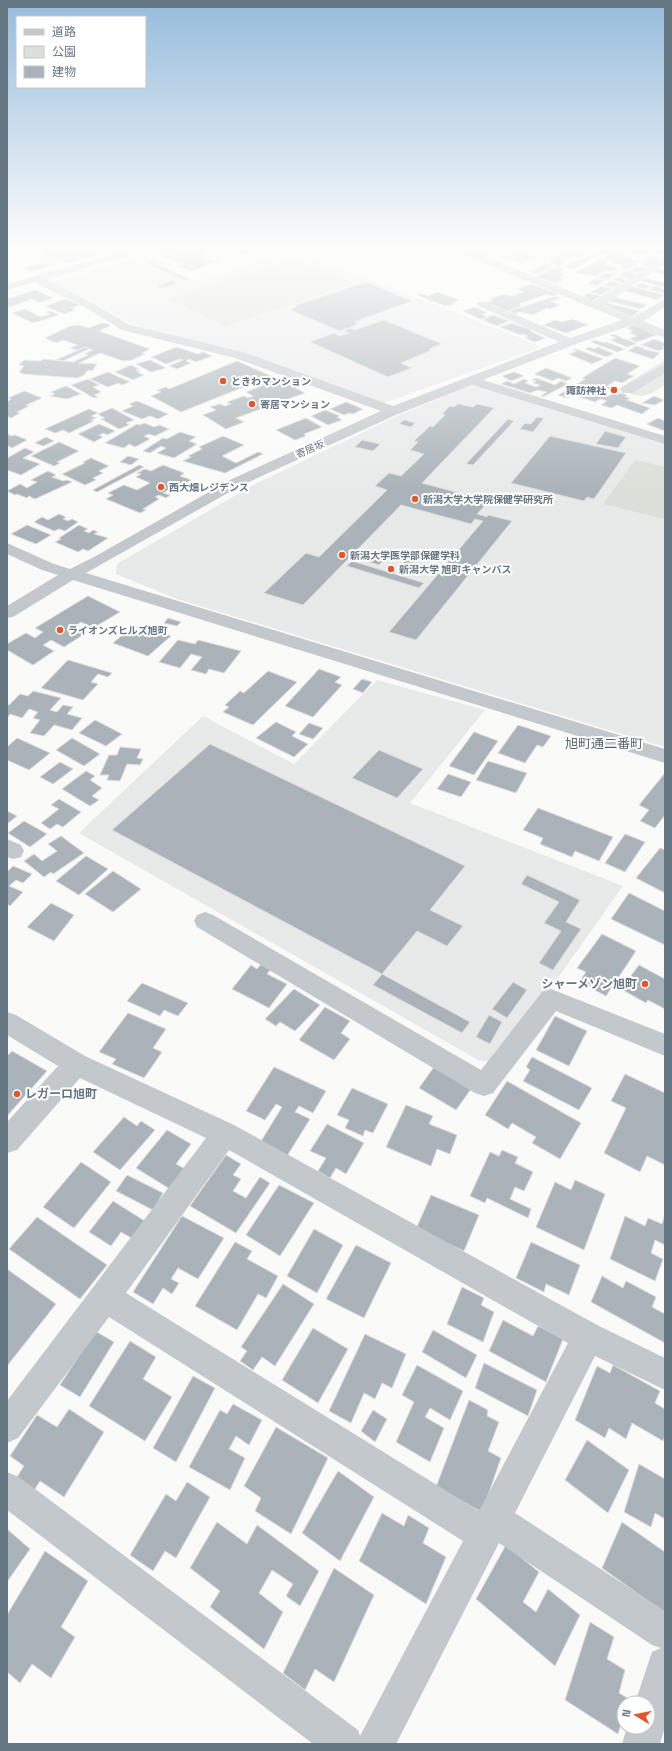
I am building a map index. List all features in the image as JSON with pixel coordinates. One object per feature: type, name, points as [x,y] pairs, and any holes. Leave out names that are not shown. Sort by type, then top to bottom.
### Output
[{"type":"street","points":[[129,329],[239,355],[393,411]]},
{"type":"street","points":[[539,329],[570,342]]},
{"type":"street","name":"寄居坂","points":[[7,613],[72,574],[100,560],[236,482],[393,411],[470,380],[609,329]]},
{"type":"street","points":[[651,329],[665,334]]},
{"type":"street","points":[[627,390],[665,368]]},
{"type":"street","points":[[470,380],[665,440]]},
{"type":"street","points":[[7,548],[48,567],[665,756]]},
{"type":"street","points":[[205,921],[484,1085],[551,999],[665,1045]]},
{"type":"street","points":[[7,1022],[76,1064],[226,1134],[588,1337],[665,1374]]},
{"type":"street","points":[[7,1141],[76,1064]]},
{"type":"street","points":[[7,1427],[226,1134]]},
{"type":"street","points":[[105,1297],[665,1632]]},
{"type":"street","points":[[376,1744],[588,1337]]},
{"type":"street","points":[[7,1489],[344,1744]]},
{"type":"street","points":[[656,1695],[665,1665]]},
{"type":"shaded area","points":[[145,329],[497,329],[541,347],[384,403],[239,351],[154,332]]},
{"type":"shaded area","name":"新潟大学 旭町キャンパス","points":[[470,386],[479,387],[665,444],[665,747],[177,599],[116,574],[117,564],[255,484],[399,415]]},
{"type":"shaded area","points":[[377,680],[485,710],[410,803],[623,886],[499,1061],[480,1061],[79,833],[203,716],[294,764]]},
{"type":"green space","points":[[665,360],[665,385],[658,390],[642,396],[618,389]]},
{"type":"green space","points":[[635,460],[665,467],[665,519],[603,504]]},
{"type":"building","points":[[64,329],[104,329],[99,331],[150,349],[142,353],[145,354],[132,360],[123,361],[100,353],[79,363],[97,364],[92,371],[88,370],[83,376],[76,378],[23,374],[19,372],[24,366],[19,365],[24,360],[41,361],[43,359],[73,362],[88,355],[84,354],[93,350],[85,347],[77,350],[70,348],[78,345],[63,340],[56,343],[45,338]]},
{"type":"building","points":[[335,329],[346,329],[340,331]]},
{"type":"building","points":[[349,329],[355,330],[405,329],[442,344],[429,349],[432,350],[401,363],[412,368],[388,377],[310,342],[334,333],[340,336],[349,333],[344,331]]},
{"type":"building","points":[[504,329],[529,329],[533,330],[530,331],[545,338],[535,342],[525,338],[528,336],[523,334],[520,335]]},
{"type":"building","points":[[554,329],[578,329],[566,333]]},
{"type":"building","points":[[628,329],[643,329],[657,335],[637,342],[629,339],[637,336],[629,333],[633,331]]},
{"type":"building","points":[[613,334],[637,344],[627,347],[610,340],[616,338],[610,335]]},
{"type":"building","points":[[654,339],[665,343],[665,346],[662,347],[665,348],[659,351],[641,345]]},
{"type":"building","points":[[595,340],[604,343],[606,342],[625,349],[617,352],[591,342]]},
{"type":"building","points":[[636,346],[660,353],[653,359],[628,351]]},
{"type":"building","points":[[85,347],[89,349],[63,361],[56,360]]},
{"type":"building","points":[[177,347],[198,354],[203,352],[212,356],[196,362],[189,359],[186,361],[191,363],[177,369],[169,366],[183,360],[180,359],[166,364],[151,357]]},
{"type":"building","points":[[590,347],[594,349],[598,347],[614,354],[606,357],[585,349]]},
{"type":"building","points":[[576,349],[603,359],[592,364],[569,354],[577,351],[573,350]]},
{"type":"building","points":[[615,358],[640,366],[627,374],[634,376],[622,383],[615,381],[607,386],[611,388],[607,390],[602,388],[599,390],[609,396],[613,393],[617,395],[620,393],[627,395],[625,397],[630,398],[627,400],[650,408],[642,414],[617,405],[612,408],[601,405],[607,401],[600,399],[595,402],[573,395],[567,398],[558,395],[572,387],[576,389],[579,387],[574,386],[585,379],[582,378]]},
{"type":"building","points":[[150,360],[166,368],[151,372],[136,364]]},
{"type":"building","name":"ときわマンション","points":[[237,361],[271,376],[181,412],[151,396],[161,392],[157,390],[166,387],[169,389]]},
{"type":"building","points":[[131,365],[139,369],[136,370],[140,371],[137,372],[144,375],[133,380],[115,372]]},
{"type":"building","points":[[546,368],[572,378],[566,381],[558,378],[553,381],[534,374]]},
{"type":"building","points":[[108,372],[130,382],[122,385],[118,383],[108,387],[90,379]]},
{"type":"building","points":[[514,372],[524,376],[511,381],[502,376]]},
{"type":"building","name":"寄居マンション","points":[[277,378],[305,393],[236,418],[244,422],[226,429],[203,415],[216,410],[210,407],[220,404],[225,406],[231,404],[227,402],[244,396],[248,398],[253,396],[246,392]]},
{"type":"building","points":[[536,378],[555,385],[561,381],[568,384],[543,397],[541,396],[547,392],[537,390],[530,393],[501,384],[507,381],[514,384],[524,379],[528,381],[525,383],[536,387],[540,385],[533,383],[536,381],[532,380]]},
{"type":"building","points":[[88,379],[99,385],[93,387],[101,392],[94,395],[98,397],[94,398],[71,385]]},
{"type":"building","points":[[66,386],[81,394],[67,399],[50,396],[55,394],[51,392]]},
{"type":"building","points":[[24,391],[42,398],[26,405],[29,406],[17,412],[20,413],[11,418],[7,416],[7,402],[11,399],[8,398]]},
{"type":"building","points":[[654,396],[664,400],[655,405],[642,403]]},
{"type":"building","points":[[137,401],[168,414],[158,419],[150,416],[142,419],[122,411],[133,406],[129,404]]},
{"type":"building","points":[[346,402],[363,409],[353,414],[349,413],[344,415],[330,409]]},
{"type":"building","points":[[458,404],[473,407],[477,404],[494,408],[422,483],[489,501],[477,514],[512,521],[416,640],[389,632],[483,521],[475,519],[471,524],[401,505],[303,605],[264,593],[306,553],[319,557],[387,490],[375,486],[389,473],[401,476],[424,454],[410,450],[418,442],[414,441],[430,426],[433,427],[445,415],[442,414],[450,406],[454,407]]},
{"type":"building","points":[[112,408],[134,420],[126,423],[129,425],[119,429],[101,419],[105,418],[98,414]]},
{"type":"building","points":[[89,409],[98,413],[91,416],[96,418],[91,420],[94,421],[69,433],[63,430],[55,433],[45,429]]},
{"type":"building","points":[[325,410],[340,416],[337,417],[342,420],[328,425],[311,416]]},
{"type":"building","points":[[537,417],[544,418],[533,432],[520,429],[525,423],[531,424]]},
{"type":"building","points":[[306,418],[322,427],[304,434],[306,436],[295,440],[276,430]]},
{"type":"building","points":[[658,418],[665,421],[665,431],[647,424]]},
{"type":"building","points":[[508,419],[514,421],[473,465],[466,464]]},
{"type":"building","points":[[404,420],[415,423],[411,427],[399,424]]},
{"type":"building","points":[[144,423],[154,427],[159,425],[169,429],[155,436],[149,434],[144,436],[150,439],[135,447],[129,444],[124,448],[105,443],[137,424],[140,425]]},
{"type":"building","points":[[99,424],[115,431],[107,435],[104,433],[99,435],[103,437],[94,442],[78,434]]},
{"type":"building","points":[[605,431],[626,437],[618,448],[596,444]]},
{"type":"building","points":[[180,432],[196,437],[189,441],[197,444],[174,458],[157,453],[166,448],[161,446],[150,453],[143,451],[163,438],[167,439]]},
{"type":"building","points":[[7,434],[12,436],[15,435],[27,440],[12,448],[7,445]]},
{"type":"building","points":[[223,436],[244,445],[222,456],[236,463],[258,452],[263,454],[225,473],[183,461],[191,457],[188,456],[202,449],[199,447]]},
{"type":"building","points":[[550,436],[626,453],[594,499],[587,497],[584,501],[511,483]]},
{"type":"building","points":[[46,437],[54,441],[43,446],[35,443]]},
{"type":"building","points":[[362,440],[380,444],[373,451],[355,447]]},
{"type":"building","points":[[59,442],[79,451],[57,462],[60,463],[54,466],[31,456]]},
{"type":"building","points":[[25,448],[34,452],[23,458],[40,464],[21,475],[7,470],[7,458]]},
{"type":"building","points":[[128,456],[139,459],[131,465],[120,462]]},
{"type":"building","points":[[91,458],[109,466],[99,471],[103,473],[93,478],[96,480],[85,485],[62,474],[85,463],[83,462]]},
{"type":"building","points":[[139,465],[144,467],[97,492],[93,490]]},
{"type":"building","name":"西大畑レジデンス","points":[[163,465],[184,473],[180,476],[191,480],[172,492],[168,490],[163,493],[170,495],[166,498],[159,495],[155,497],[159,499],[143,509],[146,510],[140,513],[106,499],[113,495],[108,493],[124,485],[137,490],[150,483],[136,477],[141,474],[137,473],[145,469],[151,471]]},
{"type":"building","points":[[48,471],[56,475],[52,477],[63,481],[67,480],[72,482],[35,499],[29,496],[27,498],[17,494],[15,495],[7,491],[20,484],[27,488],[37,482],[31,480]]},
{"type":"building","points":[[59,514],[66,517],[63,519],[68,521],[72,519],[78,522],[65,531],[59,529],[54,531],[34,522],[42,517],[48,520]]},
{"type":"building","points":[[27,525],[51,535],[36,544],[11,534]]},
{"type":"building","points":[[79,525],[88,529],[84,531],[89,533],[93,530],[98,532],[94,534],[108,538],[88,551],[83,549],[78,552],[55,542]]},
{"type":"building","points":[[367,556],[383,561],[379,565],[362,560]]},
{"type":"building","points":[[406,560],[423,565],[417,572],[399,567]]},
{"type":"building","points":[[352,561],[424,583],[419,588],[347,566]]},
{"type":"building","name":"ライオンズヒルズ旭町","points":[[88,596],[120,612],[93,628],[81,622],[74,627],[86,633],[64,647],[51,640],[43,645],[54,651],[33,665],[7,650],[7,644],[26,633],[35,638],[43,632],[35,628]]},
{"type":"building","points":[[168,618],[181,622],[177,626],[164,623]]},
{"type":"building","points":[[133,626],[144,630],[147,628],[171,636],[148,656],[113,643]]},
{"type":"building","points":[[178,640],[195,644],[198,640],[241,651],[224,673],[209,669],[206,674],[191,670],[202,657],[191,654],[180,668],[159,662]]},
{"type":"building","points":[[68,660],[112,673],[108,677],[98,674],[91,682],[98,684],[83,700],[41,688]]},
{"type":"building","points":[[319,669],[341,677],[335,682],[342,685],[313,717],[285,706]]},
{"type":"building","points":[[268,671],[297,682],[253,725],[223,712],[229,707],[225,705],[240,691],[244,693]]},
{"type":"building","points":[[362,679],[372,682],[363,693],[353,689]]},
{"type":"building","points":[[33,691],[61,698],[50,710],[57,712],[63,705],[73,707],[67,714],[82,718],[72,730],[54,725],[44,736],[30,733],[40,720],[33,718],[38,712],[29,709],[22,718],[10,714],[7,718],[7,705],[9,705],[20,694],[28,696]]},
{"type":"building","points":[[95,720],[122,734],[106,746],[79,733]]},
{"type":"building","points":[[276,722],[296,732],[292,736],[308,744],[294,757],[256,738]]},
{"type":"building","points":[[309,723],[323,728],[313,739],[299,734]]},
{"type":"building","points":[[518,725],[551,736],[543,747],[537,745],[525,763],[498,753]]},
{"type":"building","points":[[474,732],[498,741],[474,775],[449,766]]},
{"type":"building","points":[[17,738],[50,753],[29,770],[7,760],[7,747]]},
{"type":"building","points":[[72,738],[100,754],[84,766],[56,750]]},
{"type":"building","points":[[210,744],[465,866],[430,910],[463,926],[447,946],[417,931],[382,974],[112,830]]},
{"type":"building","points":[[120,747],[141,749],[137,758],[143,759],[140,765],[127,764],[120,781],[107,780],[109,775],[100,775],[109,755],[117,755]]},
{"type":"building","points":[[379,750],[423,769],[397,798],[352,778]]},
{"type":"building","points":[[488,761],[527,773],[516,793],[476,780]]},
{"type":"building","points":[[60,762],[73,769],[53,784],[40,777]]},
{"type":"building","points":[[86,771],[95,776],[90,780],[102,788],[92,796],[99,800],[90,806],[62,789]]},
{"type":"building","points":[[665,773],[665,815],[655,828],[640,821],[649,810],[639,805]]},
{"type":"building","points":[[448,774],[471,782],[461,797],[437,789]]},
{"type":"building","points":[[59,799],[81,812],[63,827],[57,824],[50,829],[41,823],[59,809],[51,805]]},
{"type":"building","points":[[538,808],[613,837],[599,861],[575,851],[572,857],[540,844],[543,838],[523,830]]},
{"type":"building","points":[[7,811],[17,816],[7,824]]},
{"type":"building","points":[[24,821],[47,834],[30,847],[8,833]]},
{"type":"building","points":[[625,834],[645,842],[625,872],[605,863]]},
{"type":"building","points":[[61,836],[84,853],[53,874],[51,872],[44,877],[24,861],[34,854],[42,861],[57,851],[48,844]]},
{"type":"building","points":[[660,848],[665,850],[665,893],[636,878]]},
{"type":"building","points":[[86,856],[108,869],[79,895],[56,881]]},
{"type":"building","points":[[13,866],[32,874],[23,883],[16,880],[9,886],[23,892],[10,906],[7,904],[7,872]]},
{"type":"building","points":[[113,871],[141,889],[113,912],[85,894]]},
{"type":"building","points":[[527,875],[580,900],[566,922],[581,929],[553,970],[539,963],[561,931],[544,923],[559,902],[521,884]]},
{"type":"building","points":[[629,893],[665,911],[665,945],[611,919]]},
{"type":"building","points":[[51,903],[74,915],[54,941],[27,927]]},
{"type":"building","points":[[602,934],[636,951],[606,996],[579,982],[586,972],[577,968]]},
{"type":"building","points":[[262,963],[272,968],[267,974],[287,984],[269,1008],[232,989],[251,965],[257,969]]},
{"type":"building","name":"シャーメゾン旭町","points":[[639,965],[665,979],[665,1009],[648,1000],[646,1003],[621,989]]},
{"type":"building","points":[[382,974],[470,1022],[462,1033],[373,985]]},
{"type":"building","points":[[513,982],[527,990],[507,1018],[492,1009]]},
{"type":"building","points":[[142,983],[188,1003],[178,1016],[164,1010],[160,1016],[127,1001]]},
{"type":"building","points":[[294,989],[320,1005],[295,1031],[280,1022],[276,1026],[265,1019]]},
{"type":"building","points":[[325,1007],[350,1021],[341,1033],[350,1039],[334,1060],[299,1040]]},
{"type":"building","points":[[128,1013],[166,1029],[153,1048],[162,1052],[144,1078],[112,1064],[116,1059],[99,1052]]},
{"type":"building","points":[[489,1015],[502,1022],[490,1044],[476,1037]]},
{"type":"building","points":[[555,1016],[587,1031],[569,1066],[536,1050]]},
{"type":"building","name":"レガーロ旭町","points":[[12,1051],[47,1071],[7,1116],[7,1056]]},
{"type":"building","points":[[532,1057],[592,1088],[579,1110],[523,1081],[530,1070],[526,1067]]},
{"type":"building","points":[[274,1067],[326,1091],[313,1113],[299,1106],[295,1112],[310,1119],[287,1156],[260,1143],[282,1107],[276,1104],[265,1120],[246,1111]]},
{"type":"building","points":[[434,1067],[471,1089],[456,1110],[419,1088]]},
{"type":"building","points":[[625,1074],[665,1093],[665,1165],[647,1156],[640,1172],[604,1153],[626,1108],[611,1101]]},
{"type":"building","points":[[507,1081],[581,1123],[560,1159],[532,1143],[536,1137],[512,1123],[508,1129],[485,1115]]},
{"type":"building","points":[[352,1088],[388,1104],[373,1133],[365,1130],[363,1136],[345,1128],[349,1120],[337,1115]]},
{"type":"building","points":[[406,1105],[433,1116],[429,1124],[457,1135],[450,1154],[437,1149],[431,1166],[386,1147]]},
{"type":"building","points":[[124,1117],[137,1126],[141,1121],[155,1130],[120,1170],[93,1152]]},
{"type":"building","points":[[327,1124],[364,1143],[346,1174],[336,1168],[330,1178],[318,1171],[326,1158],[310,1151]]},
{"type":"building","points":[[167,1130],[191,1144],[176,1164],[185,1169],[170,1189],[136,1168]]},
{"type":"building","points":[[502,1150],[518,1157],[515,1163],[533,1172],[524,1191],[515,1187],[510,1199],[531,1209],[528,1218],[487,1198],[485,1203],[470,1196],[490,1152],[499,1156]]},
{"type":"building","points":[[226,1155],[241,1164],[233,1175],[241,1179],[233,1191],[246,1198],[260,1177],[270,1183],[236,1233],[190,1206]]},
{"type":"building","points":[[81,1162],[111,1182],[74,1228],[43,1207]]},
{"type":"building","points":[[127,1175],[163,1193],[153,1210],[116,1191]]},
{"type":"building","points":[[575,1180],[605,1194],[584,1250],[536,1227],[555,1182],[571,1190]]},
{"type":"building","points":[[279,1185],[314,1203],[280,1256],[246,1235]]},
{"type":"building","points":[[431,1195],[479,1215],[464,1251],[416,1229]]},
{"type":"building","points":[[113,1201],[148,1223],[135,1240],[121,1232],[111,1246],[89,1232]]},
{"type":"building","points":[[665,1214],[665,1245],[655,1240],[651,1253],[663,1259],[655,1281],[610,1259],[625,1216],[645,1226],[648,1218],[662,1224]]},
{"type":"building","points":[[182,1216],[224,1238],[198,1279],[178,1268],[171,1279],[179,1283],[172,1294],[163,1288],[153,1304],[133,1292]]},
{"type":"building","points":[[37,1217],[107,1265],[80,1299],[9,1249]]},
{"type":"building","points":[[314,1229],[343,1245],[317,1293],[287,1276]]},
{"type":"building","points":[[235,1242],[252,1251],[247,1259],[278,1276],[266,1298],[258,1294],[237,1330],[195,1306]]},
{"type":"building","points":[[531,1242],[580,1265],[569,1295],[546,1284],[544,1292],[516,1278]]},
{"type":"building","points":[[356,1245],[391,1263],[364,1318],[326,1299]]},
{"type":"building","points":[[7,1269],[56,1304],[7,1366]]},
{"type":"building","points":[[602,1276],[623,1288],[626,1281],[656,1297],[652,1307],[665,1314],[665,1343],[591,1302]]},
{"type":"building","points":[[283,1284],[314,1304],[275,1366],[262,1357],[253,1370],[240,1361],[247,1351],[241,1347]]},
{"type":"building","points":[[462,1287],[484,1298],[481,1305],[494,1312],[483,1342],[447,1324]]},
{"type":"building","points":[[503,1320],[533,1336],[538,1326],[563,1339],[546,1382],[489,1351]]},
{"type":"building","points":[[313,1328],[348,1349],[318,1403],[282,1380]]},
{"type":"building","points":[[433,1330],[477,1355],[466,1378],[422,1352]]},
{"type":"building","points":[[95,1331],[114,1342],[80,1397],[60,1385]]},
{"type":"building","points":[[365,1334],[406,1354],[392,1388],[382,1383],[375,1399],[364,1393],[351,1423],[329,1411]]},
{"type":"building","points":[[130,1341],[156,1357],[143,1379],[172,1397],[145,1441],[89,1406]]},
{"type":"building","points":[[484,1363],[537,1390],[528,1416],[475,1388]]},
{"type":"building","points":[[417,1365],[463,1391],[450,1420],[430,1408],[425,1417],[444,1428],[430,1462],[396,1442],[414,1402],[402,1395]]},
{"type":"building","points":[[613,1365],[660,1391],[655,1403],[665,1409],[665,1435],[663,1441],[632,1423],[626,1439],[609,1428],[605,1438],[575,1420],[597,1366],[610,1373]]},
{"type":"building","points":[[193,1376],[215,1388],[176,1462],[153,1448]]},
{"type":"building","points":[[469,1400],[488,1410],[487,1416],[499,1422],[488,1451],[501,1458],[482,1512],[436,1487]]},
{"type":"building","points":[[233,1404],[262,1420],[249,1445],[236,1436],[229,1449],[245,1458],[230,1490],[189,1467],[220,1410],[227,1414]]},
{"type":"building","points":[[69,1409],[104,1432],[64,1497],[40,1481],[33,1492],[15,1480],[24,1466],[10,1456],[37,1415],[57,1427]]},
{"type":"building","points":[[373,1410],[387,1419],[375,1442],[361,1431]]},
{"type":"building","points":[[276,1427],[328,1458],[291,1534],[255,1511],[261,1498],[244,1486]]},
{"type":"building","points":[[587,1440],[629,1470],[608,1513],[565,1480]]},
{"type":"building","points":[[639,1464],[665,1479],[665,1519],[655,1513],[651,1527],[624,1512]]},
{"type":"building","points":[[338,1471],[374,1497],[340,1561],[302,1533]]},
{"type":"building","points":[[187,1482],[210,1497],[176,1558],[165,1551],[153,1571],[130,1555],[166,1494],[176,1501]]},
{"type":"building","points":[[382,1513],[404,1526],[408,1515],[429,1528],[423,1543],[446,1557],[426,1604],[359,1561]]},
{"type":"building","points":[[217,1522],[247,1544],[257,1525],[319,1571],[300,1606],[286,1596],[293,1584],[272,1570],[259,1593],[283,1612],[264,1649],[210,1607],[220,1591],[190,1568]]},
{"type":"building","points":[[622,1522],[665,1552],[665,1613],[602,1568]]},
{"type":"building","points":[[7,1529],[30,1549],[7,1582]]},
{"type":"building","points":[[506,1545],[539,1572],[523,1602],[536,1612],[548,1589],[580,1615],[555,1666],[476,1599]]},
{"type":"building","points":[[45,1551],[88,1581],[61,1627],[75,1637],[51,1678],[32,1664],[20,1683],[7,1672],[7,1615]]},
{"type":"building","points":[[334,1568],[374,1595],[334,1682],[315,1669],[305,1690],[283,1673]]},
{"type":"building","points":[[590,1622],[614,1637],[607,1659],[625,1670],[619,1693],[622,1695],[616,1695],[616,1733],[565,1700]]},
{"type":"place","name":"ときわマンション","points":[[223,381]]},
{"type":"place","name":"諏訪神社","points":[[614,390]]},
{"type":"place","name":"寄居マンション","points":[[252,404]]},
{"type":"place","name":"西大畑レジデンス","points":[[161,487]]},
{"type":"place","name":"新潟大学大学院保健学研究所","points":[[415,499]]},
{"type":"place","name":"新潟大学医学部保健学科","points":[[342,555]]},
{"type":"place","name":"新潟大学 旭町キャンパス","points":[[391,569]]},
{"type":"place","name":"ライオンズヒルズ旭町","points":[[60,630]]},
{"type":"place","name":"シャーメゾン旭町","points":[[645,984]]},
{"type":"place","name":"レガーロ旭町","points":[[17,1094]]},
{"type":"district","name":"旭町通二番町","points":[[604,743]]}]
